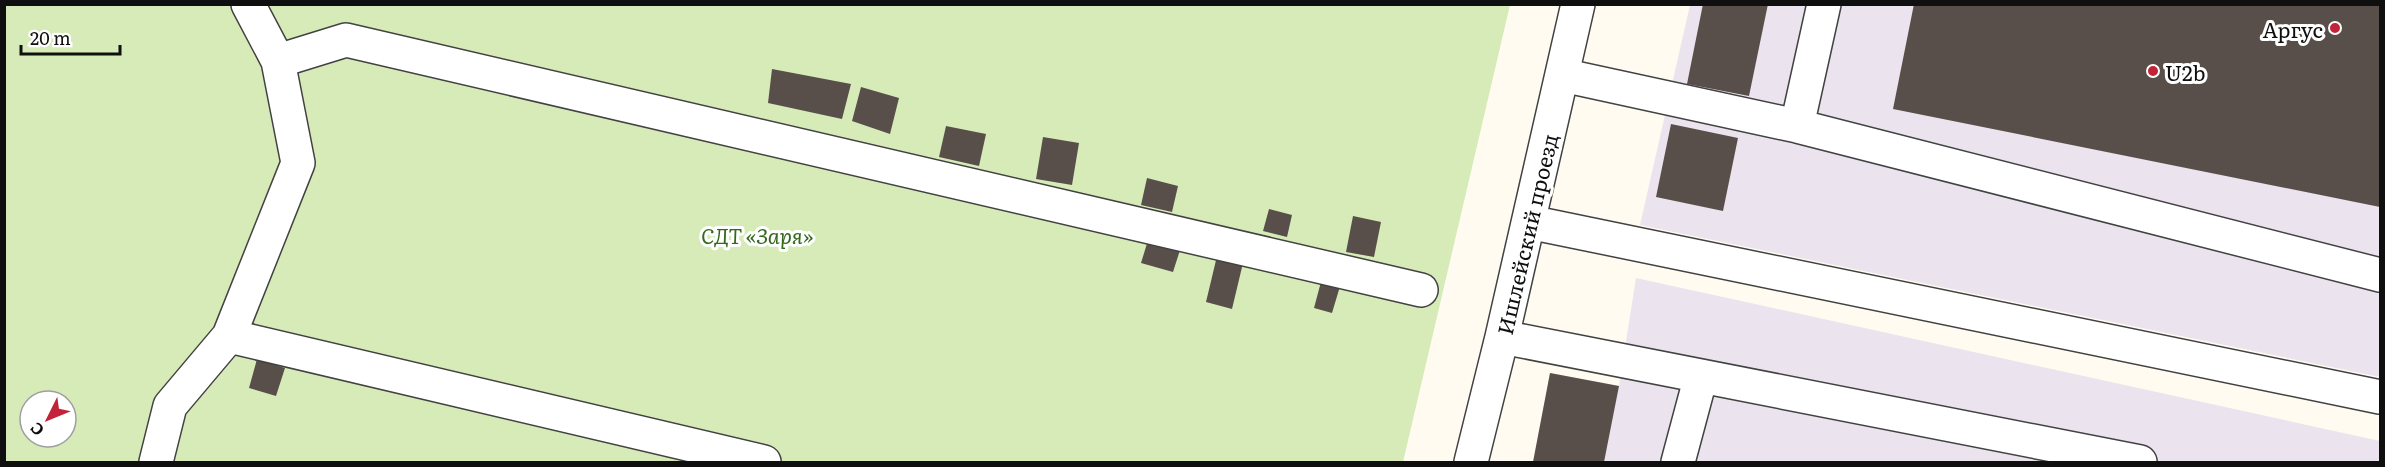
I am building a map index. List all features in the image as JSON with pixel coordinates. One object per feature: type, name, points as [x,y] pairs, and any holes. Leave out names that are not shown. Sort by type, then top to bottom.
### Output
[{"type":"street","points":[[156,462],[170,406],[229,336],[298,163],[278,61],[248,4]]},
{"type":"street","name":"Ишлейский проезд","points":[[1471,462],[1529,222],[1578,4]]},
{"type":"street","points":[[1797,126],[1824,4]]},
{"type":"street","points":[[278,61],[346,40],[1421,290]]},
{"type":"street","points":[[1562,75],[1797,126],[2380,275]]},
{"type":"street","points":[[1529,222],[2380,397]]},
{"type":"street","points":[[229,336],[764,462]]},
{"type":"street","points":[[1502,337],[2140,462]]},
{"type":"street","points":[[1678,462],[1701,376]]},
{"type":"shaded area","points":[[1690,5],[2380,5],[2380,377],[1640,225]]},
{"type":"shaded area","points":[[1636,278],[2380,441],[2380,462],[1533,462],[1550,373],[1619,386]]},
{"type":"green space","name":"СДТ «Заря»","points":[[4,5],[1510,5],[1403,462],[5,462]]},
{"type":"building","points":[[1703,4],[1768,4],[1749,96],[1687,84]]},
{"type":"building","points":[[1914,4],[2380,4],[2380,207],[1893,109]]},
{"type":"building","points":[[772,69],[851,84],[842,119],[768,103]]},
{"type":"building","points":[[861,87],[899,98],[890,134],[852,121]]},
{"type":"building","points":[[1671,124],[1738,138],[1723,211],[1656,197]]},
{"type":"building","points":[[946,126],[986,134],[979,166],[939,157]]},
{"type":"building","points":[[1043,137],[1079,143],[1072,185],[1036,179]]},
{"type":"building","points":[[1147,178],[1178,186],[1172,212],[1141,205]]},
{"type":"building","points":[[1269,209],[1292,215],[1287,237],[1263,231]]},
{"type":"building","points":[[1353,216],[1381,222],[1374,257],[1346,252]]},
{"type":"building","points":[[1149,237],[1181,247],[1173,272],[1141,263]]},
{"type":"building","points":[[1217,256],[1243,263],[1232,309],[1206,302]]},
{"type":"building","points":[[1322,278],[1341,283],[1332,313],[1314,308]]},
{"type":"building","points":[[257,359],[285,368],[276,396],[249,388]]},
{"type":"building","points":[[1550,373],[1619,386],[1604,462],[1533,462]]},
{"type":"place","name":"Аргус","points":[[2335,28]]},
{"type":"place","name":"U2b","points":[[2153,71]]}]
